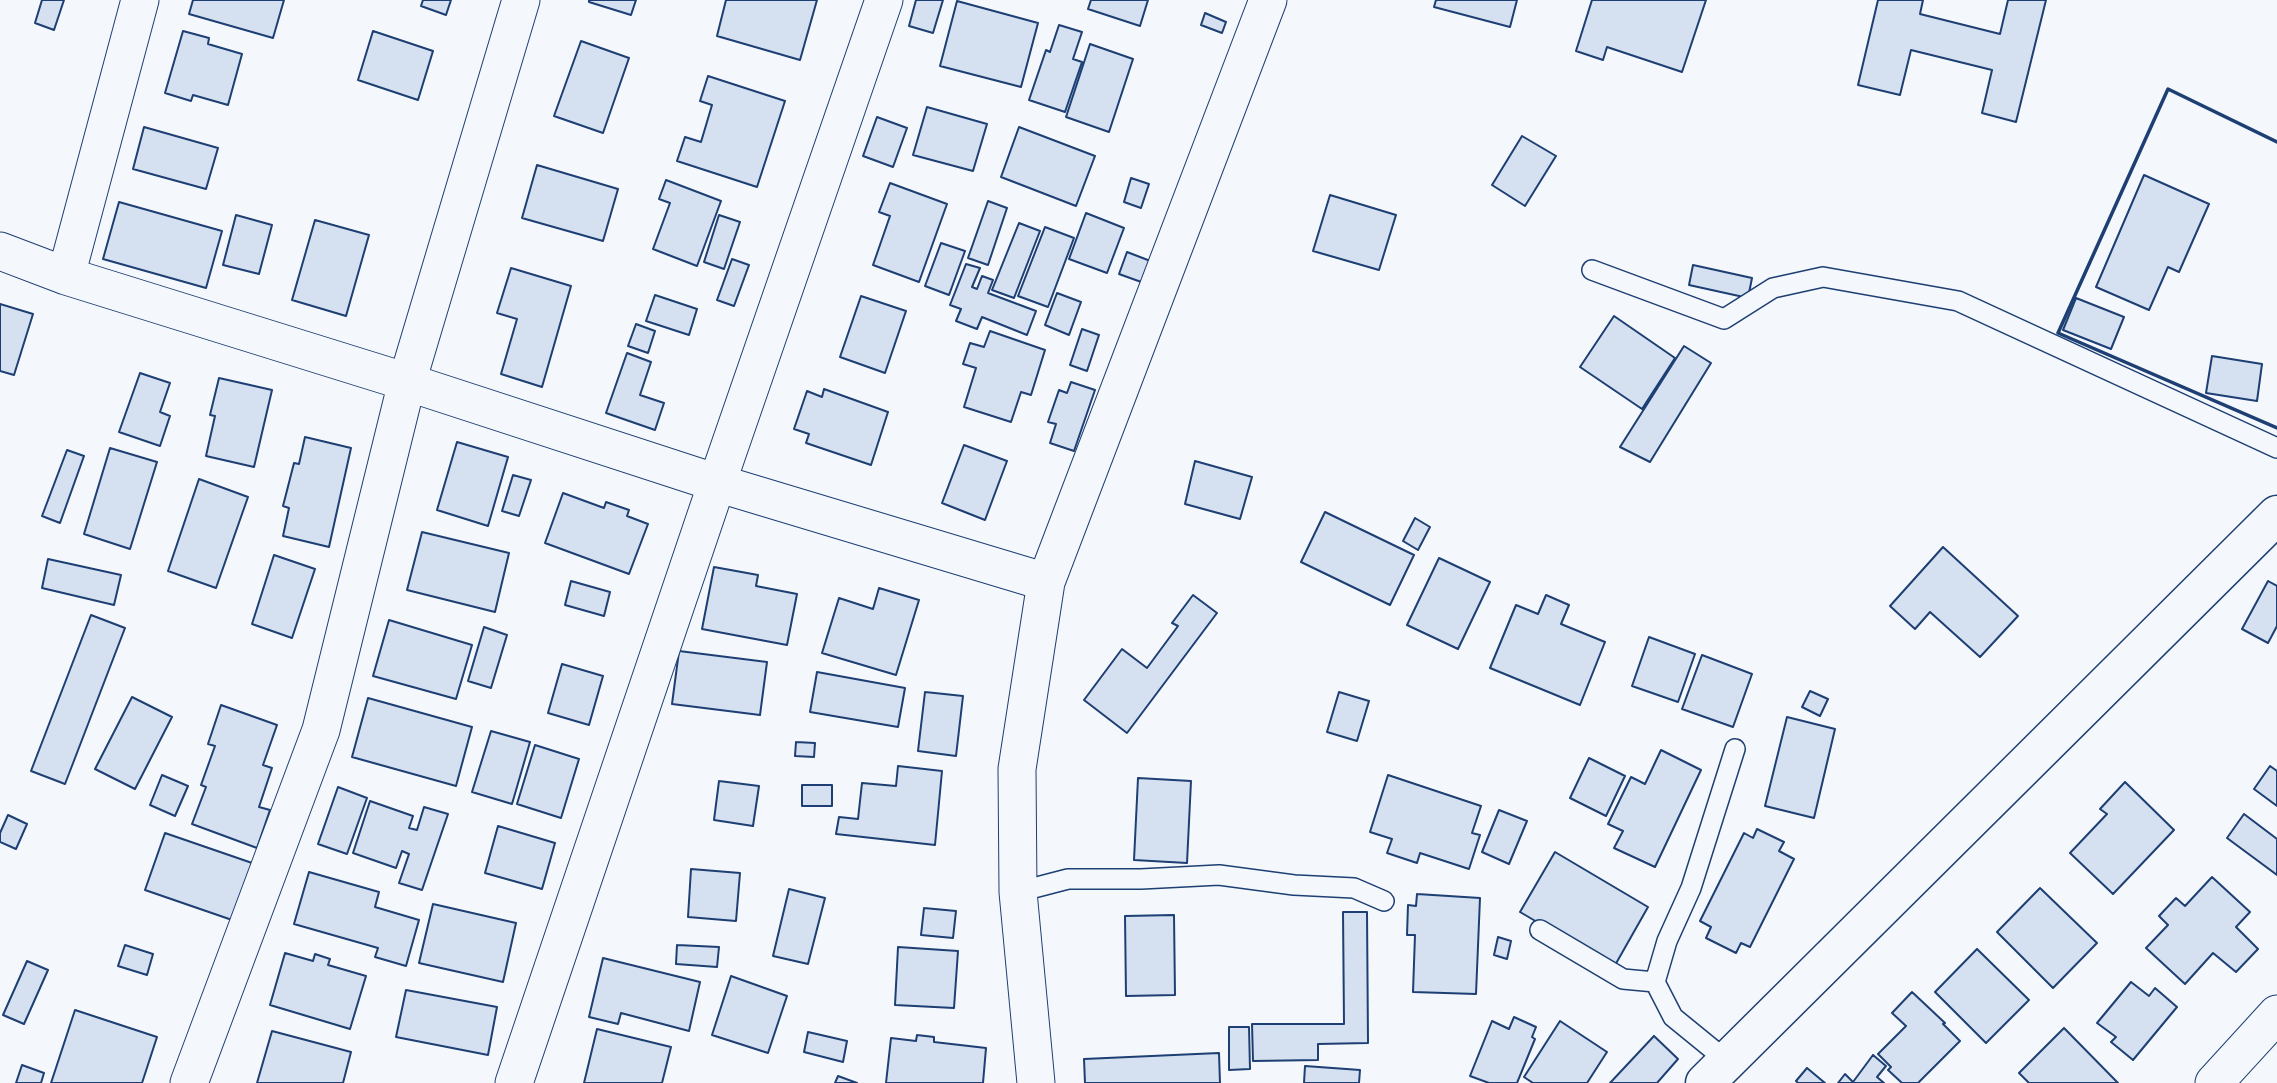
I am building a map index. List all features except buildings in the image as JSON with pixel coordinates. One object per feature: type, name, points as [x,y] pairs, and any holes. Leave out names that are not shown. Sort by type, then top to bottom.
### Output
[{"type":"street","points":[[66,276],[141,0]]},
{"type":"street","points":[[189,1083],[321,730],[407,382],[521,0]]},
{"type":"street","points":[[514,1083],[884,0]]},
{"type":"street","points":[[1036,1083],[1018,892],[1017,769],[1046,582],[1268,0]]},
{"type":"street","points":[[0,251],[66,276],[407,382],[717,483],[1046,582]]},
{"type":"street","points":[[1716,1072],[2277,515]]},
{"type":"street","points":[[2214,1083],[2277,1014]]},
{"type":"lane","points":[[1592,270],[1724,319],[1773,288],[1824,277],[1958,301],[2277,448]]},
{"type":"lane","points":[[1716,1072],[1673,1017],[1655,982],[1668,941],[1691,888],[1735,749]]},
{"type":"lane","points":[[1018,892],[1068,878],[1219,875],[1294,885],[1354,888],[1384,901]]},
{"type":"lane","points":[[1540,930],[1623,979],[1655,982]]},
{"type":"wall","points":[[2277,142],[2168,89],[2058,333],[2277,428]]}]
